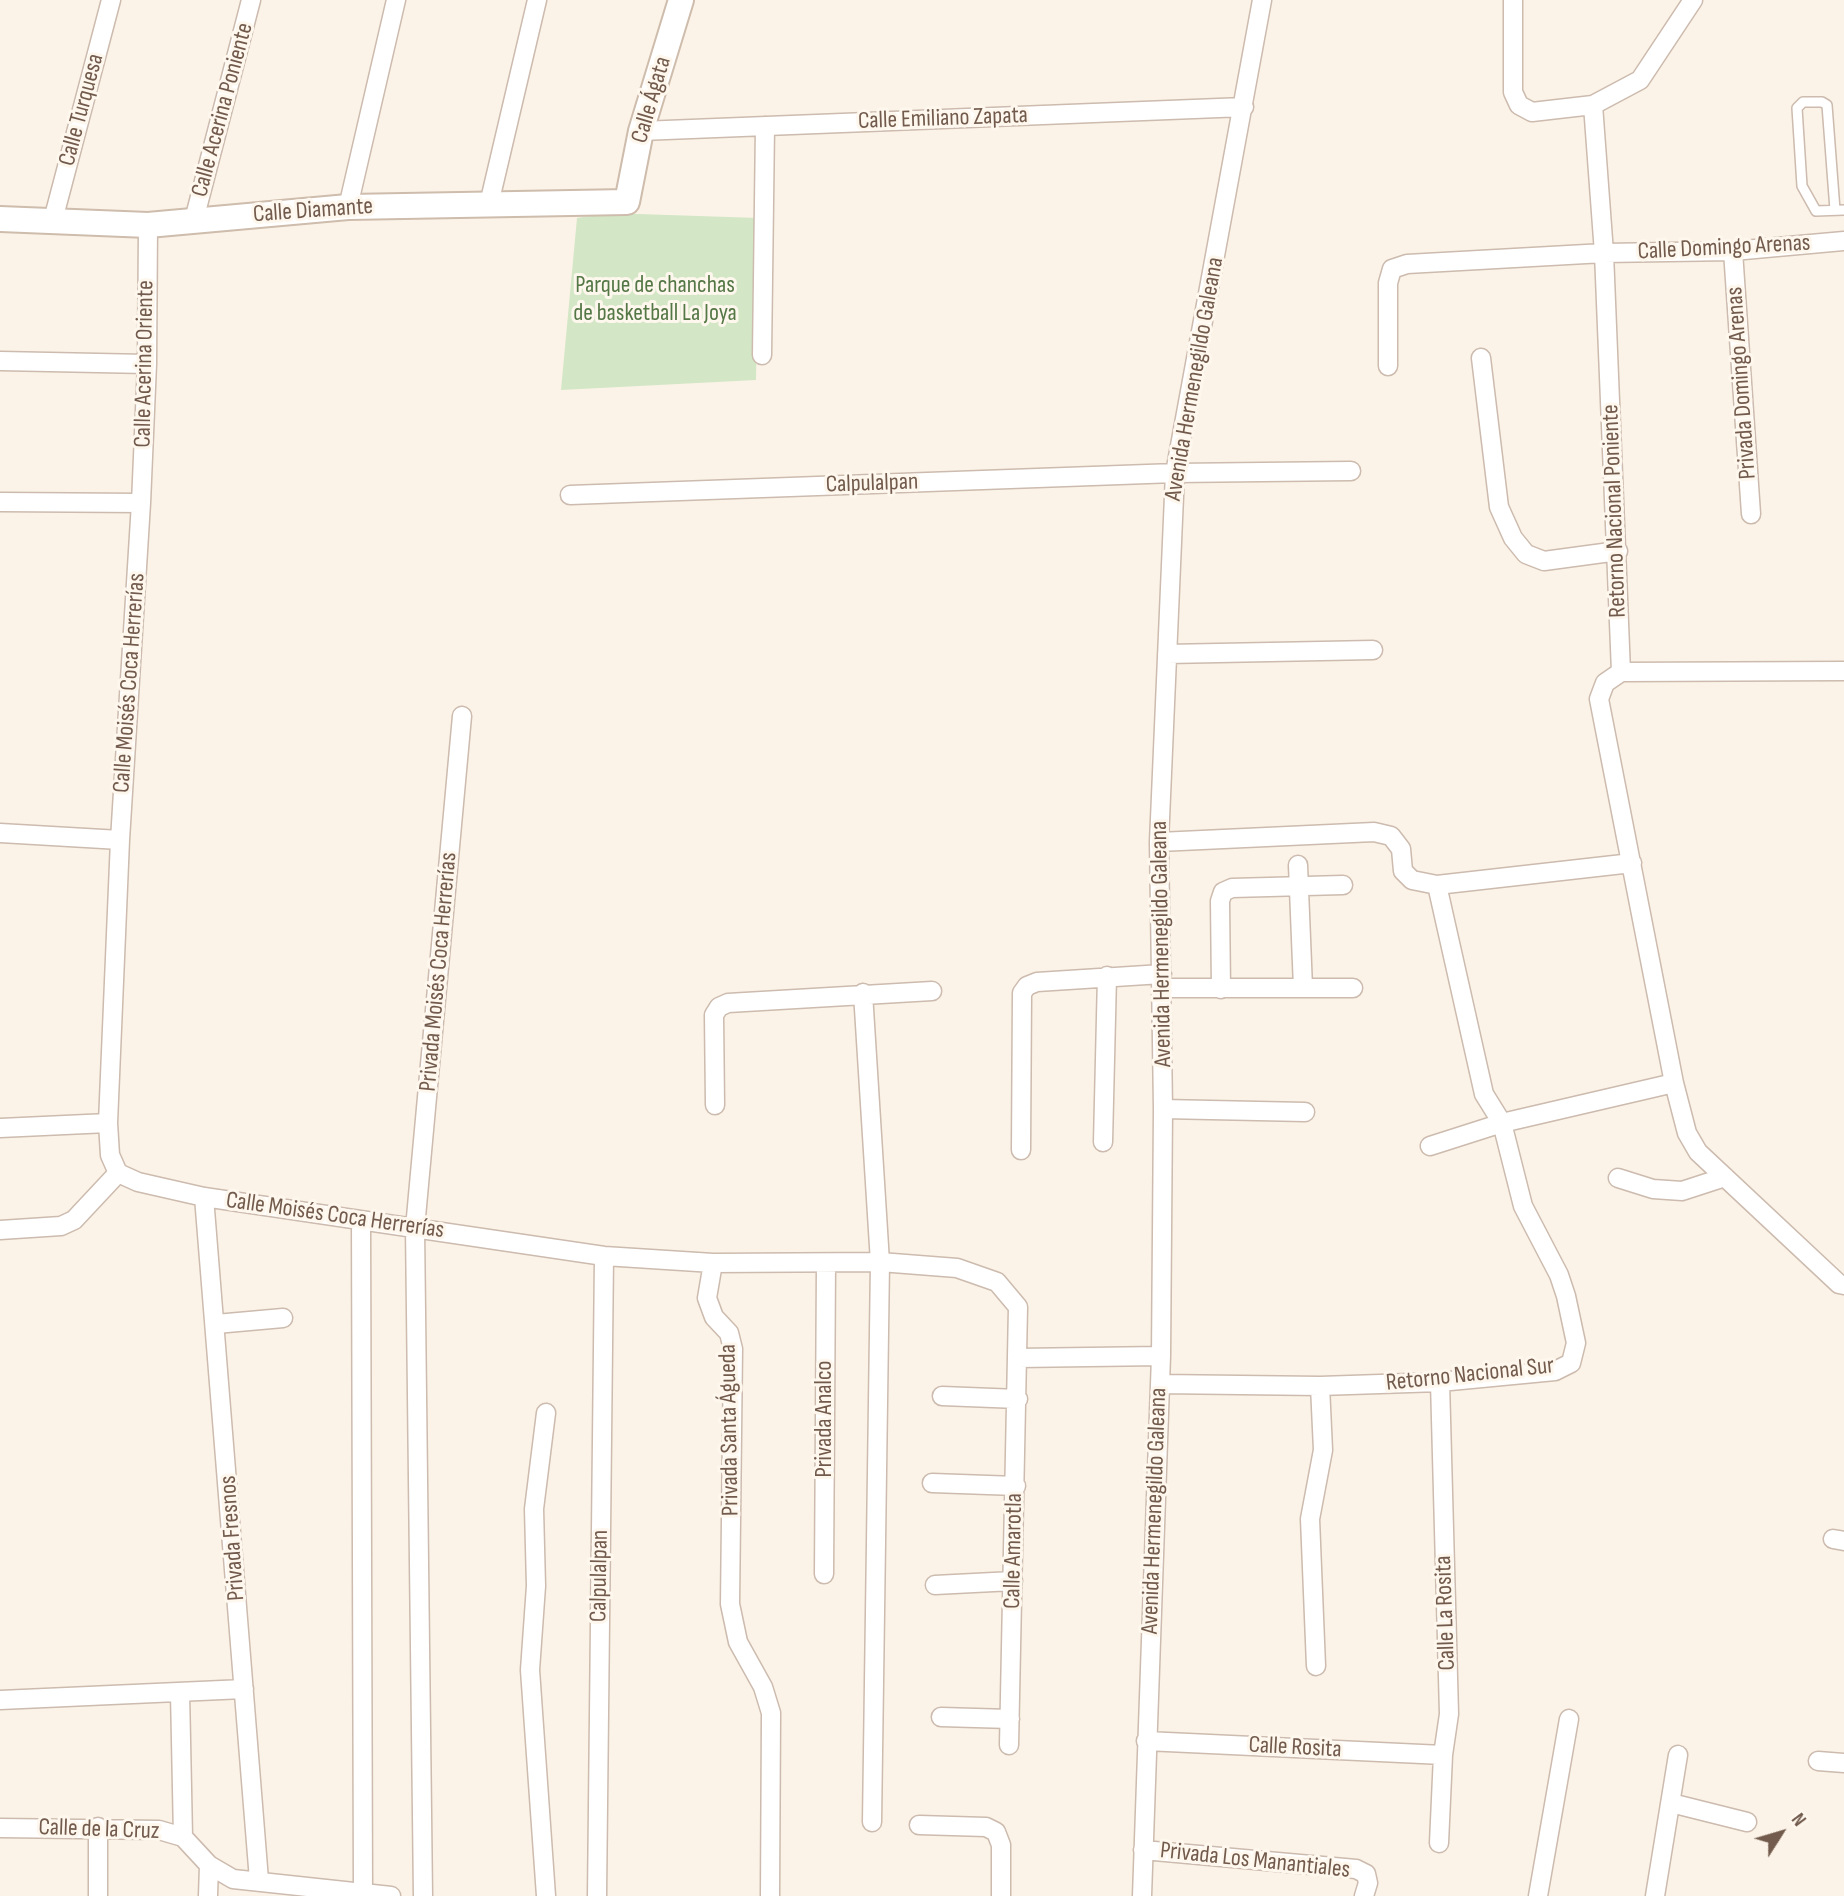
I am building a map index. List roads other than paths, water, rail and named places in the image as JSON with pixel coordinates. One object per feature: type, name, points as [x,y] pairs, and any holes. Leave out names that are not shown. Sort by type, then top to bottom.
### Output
[{"type":"street","name":"Calle Turquesa","points":[[53,220],[111,0]]},
{"type":"street","name":"Calle Acerina Poniente","points":[[194,220],[251,0]]},
{"type":"street","points":[[348,207],[396,0]]},
{"type":"street","points":[[489,204],[537,0]]},
{"type":"street","name":"Calle Ágata","points":[[627,202],[641,131],[681,0]]},
{"type":"street","name":"Avenida Hermenegildo Galeana","points":[[1142,1896],[1161,1356],[1163,1109],[1159,842],[1175,473],[1262,0]]},
{"type":"street","points":[[1513,0],[1513,92],[1519,104],[1532,111],[1593,105],[1640,80],[1693,0]]},
{"type":"street","name":"Retorno Nacional Poniente","points":[[1593,105],[1604,253],[1621,672]]},
{"type":"street","name":"Calle Emiliano Zapata","points":[[641,131],[1244,107]]},
{"type":"street","points":[[762,355],[765,127]]},
{"type":"street","name":"Calle Diamante","points":[[0,219],[148,225],[348,207],[627,202]]},
{"type":"street","name":"Calle Acerina Oriente","points":[[141,503],[147,364],[148,225]]},
{"type":"street","name":"Calle Domingo Arenas","points":[[1604,253],[1733,251],[1844,241]]},
{"type":"street","name":"Privada Domingo Arenas","points":[[1733,251],[1751,514]]},
{"type":"street","points":[[1388,366],[1388,283],[1392,269],[1407,264],[1604,253]]},
{"type":"street","points":[[1481,358],[1499,507],[1513,538],[1526,554],[1544,561],[1618,551]]},
{"type":"street","points":[[0,360],[147,364]]},
{"type":"street","name":"Calpulalpan","points":[[570,495],[1175,473],[1350,471]]},
{"type":"street","points":[[0,502],[141,503]]},
{"type":"street","name":"Calle Moisés Coca Herrerías","points":[[141,503],[120,840],[108,1123],[110,1155],[118,1173],[138,1182],[204,1197],[604,1256],[713,1263],[880,1262],[957,1268],[997,1282],[1018,1307],[1018,1358]]},
{"type":"street","points":[[1167,654],[1373,650]]},
{"type":"street","points":[[1844,671],[1621,672],[1605,683],[1599,699],[1674,1083],[1687,1133],[1698,1152],[1839,1284],[1844,1285]]},
{"type":"street","name":"Privada Moisés Coca Herrerías","points":[[423,1896],[415,1228],[462,716]]},
{"type":"street","points":[[1159,842],[1374,832],[1391,836],[1401,849],[1403,871],[1412,880],[1437,885],[1632,863]]},
{"type":"street","points":[[0,833],[120,840]]},
{"type":"street","points":[[1298,865],[1303,988]]},
{"type":"street","points":[[1221,989],[1220,901],[1223,892],[1232,888],[1343,885]]},
{"type":"street","name":"Retorno Nacional Sur","points":[[1160,1384],[1320,1386],[1440,1382],[1555,1371],[1571,1363],[1576,1343],[1559,1275],[1523,1206],[1502,1123],[1484,1094],[1437,885]]},
{"type":"street","points":[[1103,1142],[1107,976]]},
{"type":"street","points":[[1021,1150],[1022,992],[1037,982],[1107,976],[1221,989],[1353,988]]},
{"type":"street","points":[[715,1105],[714,1015],[719,1006],[728,1003],[863,993],[932,991]]},
{"type":"street","points":[[863,993],[880,1262],[872,1822]]},
{"type":"street","points":[[1430,1146],[1502,1123],[1674,1083]]},
{"type":"street","points":[[1163,1109],[1305,1112]]},
{"type":"street","points":[[0,1128],[108,1123]]},
{"type":"street","points":[[0,1230],[61,1226],[74,1220],[118,1173]]},
{"type":"street","points":[[1618,1178],[1653,1189],[1682,1191],[1725,1177]]},
{"type":"street","name":"Privada Fresnos","points":[[204,1197],[259,1880]]},
{"type":"street","points":[[361,1220],[363,1893]]},
{"type":"street","name":"Calpulalpan","points":[[597,1896],[604,1256]]},
{"type":"street","name":"Privada Santa Águeda","points":[[713,1263],[707,1298],[714,1317],[729,1333],[733,1349],[730,1604],[738,1642],[763,1688],[771,1713],[770,1896]]},
{"type":"street","name":"Privada Analco","points":[[824,1574],[826,1264]]},
{"type":"street","points":[[216,1324],[283,1318]]},
{"type":"street","points":[[1018,1358],[1161,1356]]},
{"type":"street","name":"Calle Amarotla","points":[[1009,1745],[1018,1358]]},
{"type":"street","name":"Calle La Rosita","points":[[1439,1843],[1443,1755],[1449,1714],[1440,1382]]},
{"type":"street","points":[[1316,1666],[1310,1519],[1323,1450],[1320,1386]]},
{"type":"street","points":[[942,1396],[1018,1399]]},
{"type":"street","points":[[546,1413],[534,1509],[536,1586],[530,1670],[546,1896]]},
{"type":"street","points":[[932,1483],[1016,1486]]},
{"type":"street","points":[[935,1585],[1013,1581]]},
{"type":"street","points":[[0,1700],[244,1689]]},
{"type":"street","points":[[180,1692],[183,1837]]},
{"type":"street","points":[[941,1717],[1010,1719]]},
{"type":"street","points":[[1538,1896],[1569,1719]]},
{"type":"street","name":"Calle Rosita","points":[[1146,1741],[1443,1755]]},
{"type":"street","points":[[1655,1896],[1678,1755]]},
{"type":"street","points":[[1818,1761],[1844,1763]]},
{"type":"street","points":[[1671,1803],[1747,1822]]},
{"type":"street","points":[[919,1825],[986,1827],[996,1832],[1001,1845],[1001,1896]]},
{"type":"street","points":[[97,1827],[98,1896]]},
{"type":"street","name":"Calle de la Cruz","points":[[0,1828],[97,1827],[159,1830],[183,1837],[209,1865],[233,1879],[390,1896]]},
{"type":"street","name":"Privada Los Manantiales","points":[[1143,1850],[1356,1869],[1366,1874],[1368,1883],[1364,1896]]},
{"type":"street","points":[[208,1896],[209,1865]]},
{"type":"lane","points":[[1803,102],[1822,102],[1826,105],[1840,210],[1816,211],[1802,186],[1797,108],[1803,102]]},
{"type":"park label","name":"Parque de chanchas de basketball La Joya","points":[[655,300]]}]
